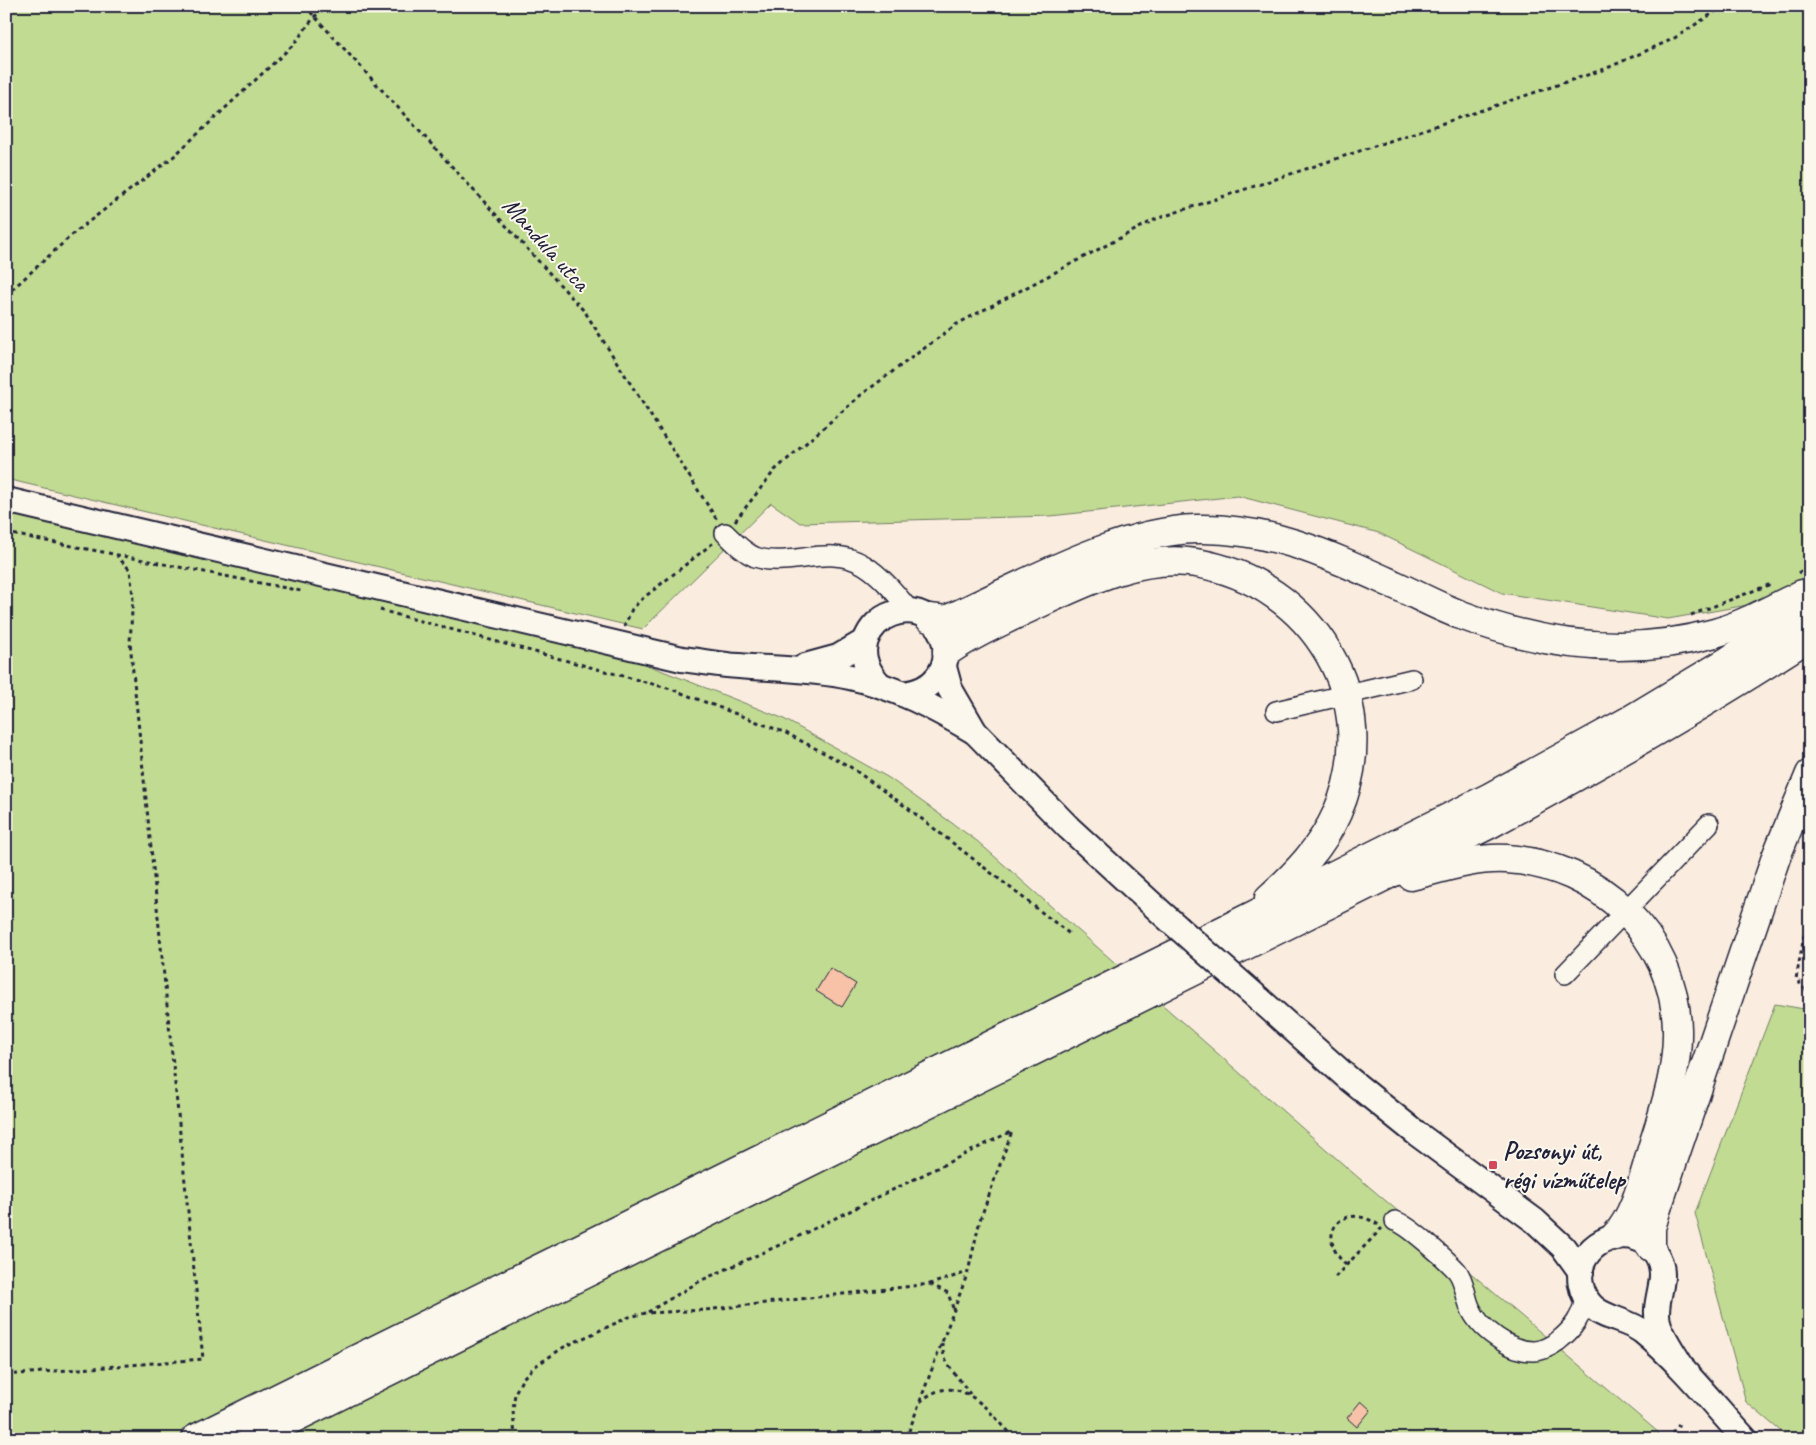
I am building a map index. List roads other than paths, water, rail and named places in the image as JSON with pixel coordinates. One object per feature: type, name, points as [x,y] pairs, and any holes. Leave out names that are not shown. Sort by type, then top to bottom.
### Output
[{"type":"highway","points":[[920,615],[946,620],[1095,553],[1144,537],[1195,529],[1251,532],[1299,543],[1460,615],[1560,643],[1610,648],[1659,644],[1715,633],[1756,617],[1800,583]]},
{"type":"highway","points":[[946,660],[972,635],[1084,583],[1122,570],[1155,563],[1194,563],[1235,572],[1273,592],[1303,617],[1325,645],[1346,693],[1352,727],[1351,757],[1337,813],[1318,845],[1295,874],[1242,921]]},
{"type":"highway","points":[[195,1439],[1242,921],[1490,796],[1630,720],[1728,661],[1810,607]]},
{"type":"highway","points":[[252,1439],[1490,824],[1622,753],[1738,683],[1810,636]]},
{"type":"highway","points":[[1651,1247],[1651,1228],[1662,1192],[1776,857],[1810,774]]},
{"type":"highway","points":[[1368,886],[1477,860],[1506,859],[1538,863],[1567,871],[1597,887],[1626,910],[1652,945],[1666,975],[1673,997],[1678,1029],[1670,1093],[1634,1205],[1625,1227],[1608,1238]]},
{"type":"main road","points":[[6,500],[682,659],[738,666],[797,668],[849,677],[880,685],[929,704],[975,732]]},
{"type":"main road","points":[[797,668],[838,658],[865,641],[873,626],[886,616],[898,612],[920,615],[939,627],[945,639],[950,690],[975,732],[1069,828],[1349,1079],[1416,1133],[1535,1220],[1563,1247],[1581,1272]]},
{"type":"main road","points":[[865,641],[866,666],[871,676],[880,685]]},
{"type":"main road","points":[[903,694],[916,693],[928,687],[938,679],[946,660]]},
{"type":"main road","points":[[1535,1220],[1568,1234],[1608,1238],[1628,1236],[1640,1240],[1651,1247],[1660,1262],[1663,1279],[1658,1296],[1658,1322],[1683,1369]]},
{"type":"main road","points":[[1608,1238],[1591,1249],[1584,1260],[1581,1284],[1585,1296],[1593,1307],[1642,1331],[1683,1369],[1745,1439]]},
{"type":"main road","points":[[1611,1316],[1639,1315],[1650,1308],[1658,1296]]},
{"type":"lane","points":[[726,533],[744,551],[754,557],[770,561],[829,555],[864,564],[920,615]]},
{"type":"lane","points":[[878,576],[886,616]]},
{"type":"lane","points":[[1276,711],[1412,679]]},
{"type":"lane","points":[[1565,974],[1709,824]]},
{"type":"lane","points":[[1389,1224],[1407,1226],[1457,1272],[1474,1314],[1481,1324],[1499,1338],[1513,1345],[1534,1351],[1550,1347],[1589,1317],[1611,1316]]},
{"type":"lane","points":[[1570,1330],[1581,1315],[1585,1296]]},
{"type":"place","name":"Pozsonyi út, régi vízműtelep","points":[[1493,1165]]}]
